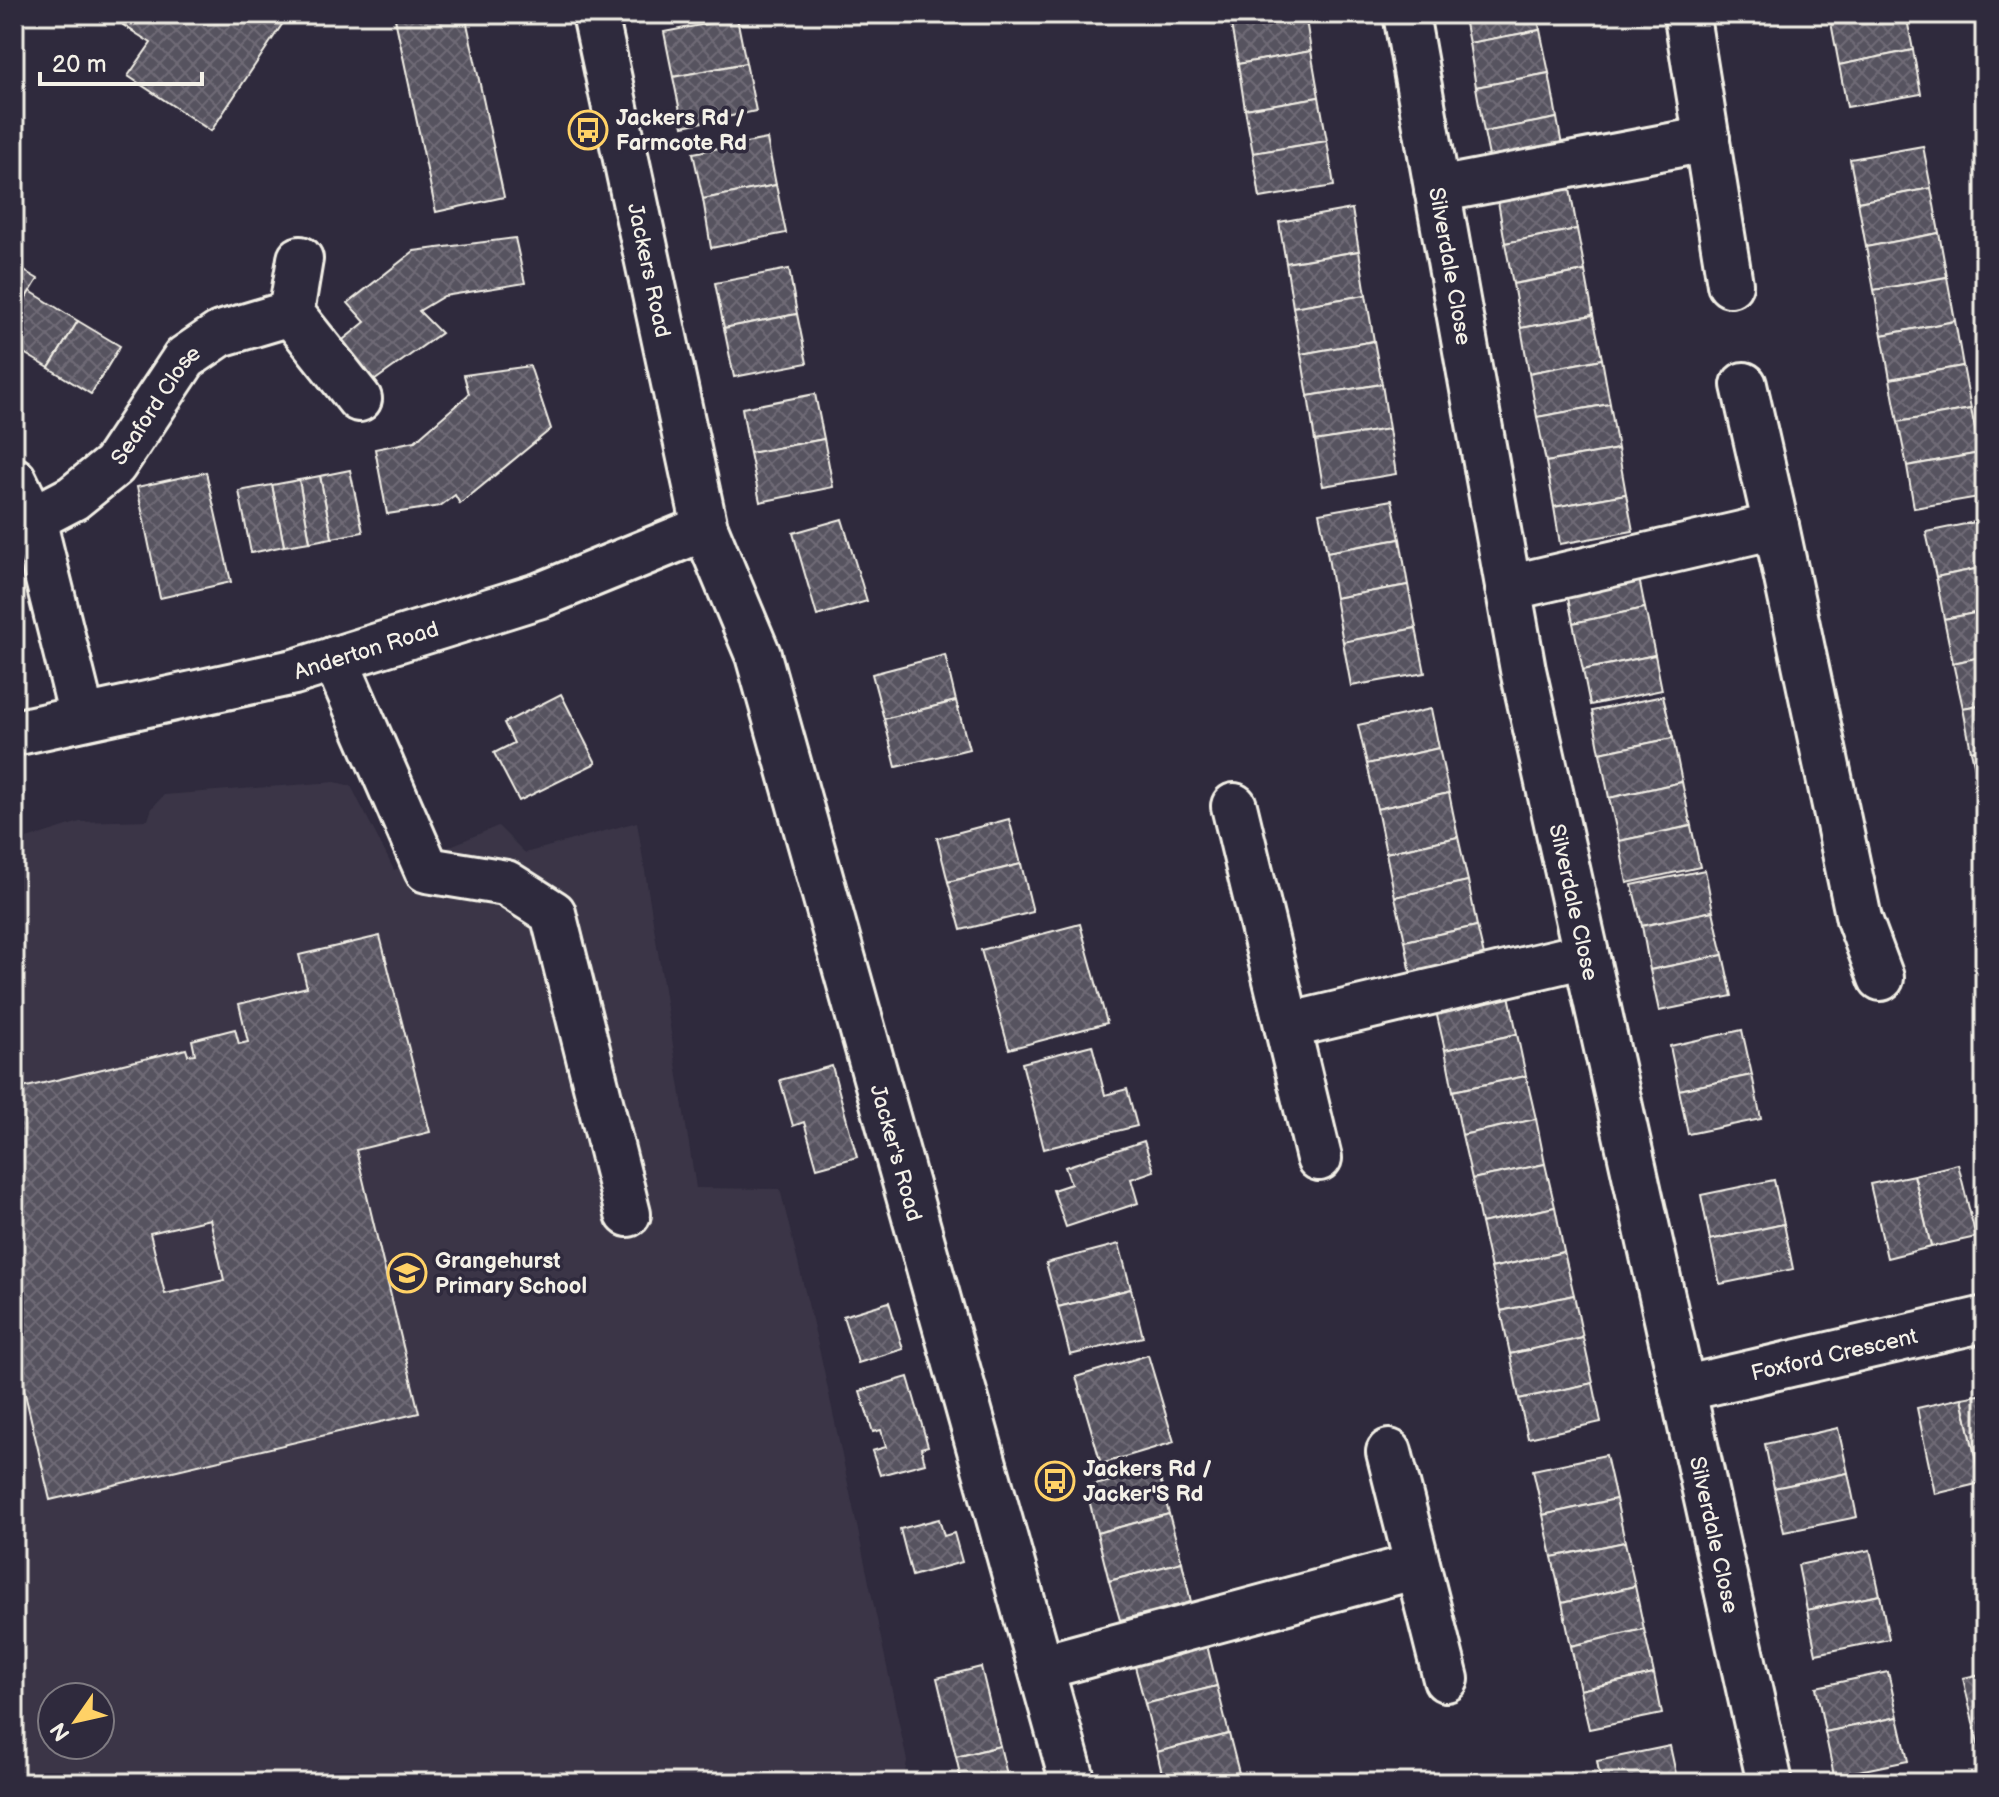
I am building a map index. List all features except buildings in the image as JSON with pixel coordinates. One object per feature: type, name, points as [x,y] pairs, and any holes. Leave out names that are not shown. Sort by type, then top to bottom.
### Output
[{"type":"street","name":"Jackers Road","points":[[595,14],[705,528]]},
{"type":"street","name":"Silverdale Close","points":[[1406,14],[1508,588],[1586,955],[1770,1783]]},
{"type":"street","points":[[1687,17],[1730,284]]},
{"type":"street","points":[[1437,190],[1707,139]]},
{"type":"street","points":[[300,259],[291,313],[359,399]]},
{"type":"street","name":"Seaford Close","points":[[33,519],[73,498],[114,465],[185,358],[220,334],[291,313]]},
{"type":"street","points":[[1744,385],[1859,919],[1881,978]]},
{"type":"street","points":[[14,480],[33,519],[82,716]]},
{"type":"street","points":[[1508,588],[1776,526]]},
{"type":"street","name":"Anderton Road","points":[[14,733],[294,672],[541,595],[705,528]]},
{"type":"street","name":"Jacker's Road","points":[[705,528],[758,655],[1073,1783]]},
{"type":"street","points":[[335,659],[427,870],[506,883],[553,913],[628,1214]]},
{"type":"street","points":[[1234,806],[1319,1158]]},
{"type":"street","points":[[1287,1026],[1586,955]]},
{"type":"street","name":"Foxford Crescent","points":[[1682,1389],[1985,1319]]},
{"type":"street","points":[[1389,1452],[1446,1679]]},
{"type":"street","points":[[1042,1667],[1417,1566]]},
{"type":"shaded area","name":"Grangehurst Primary School","points":[[335,782],[351,786],[394,870],[498,826],[525,853],[637,822],[696,1188],[780,1189],[821,1357],[907,1761],[903,1783],[14,1783],[14,843],[80,822],[148,820],[152,808],[164,795]]},
{"type":"place","name":"Jackers Rd / Farmcote Rd","points":[[588,130]]},
{"type":"place","name":"Grangehurst Primary School","points":[[407,1273]]},
{"type":"place","name":"Jackers Rd / Jacker'S Rd","points":[[1055,1481]]}]
